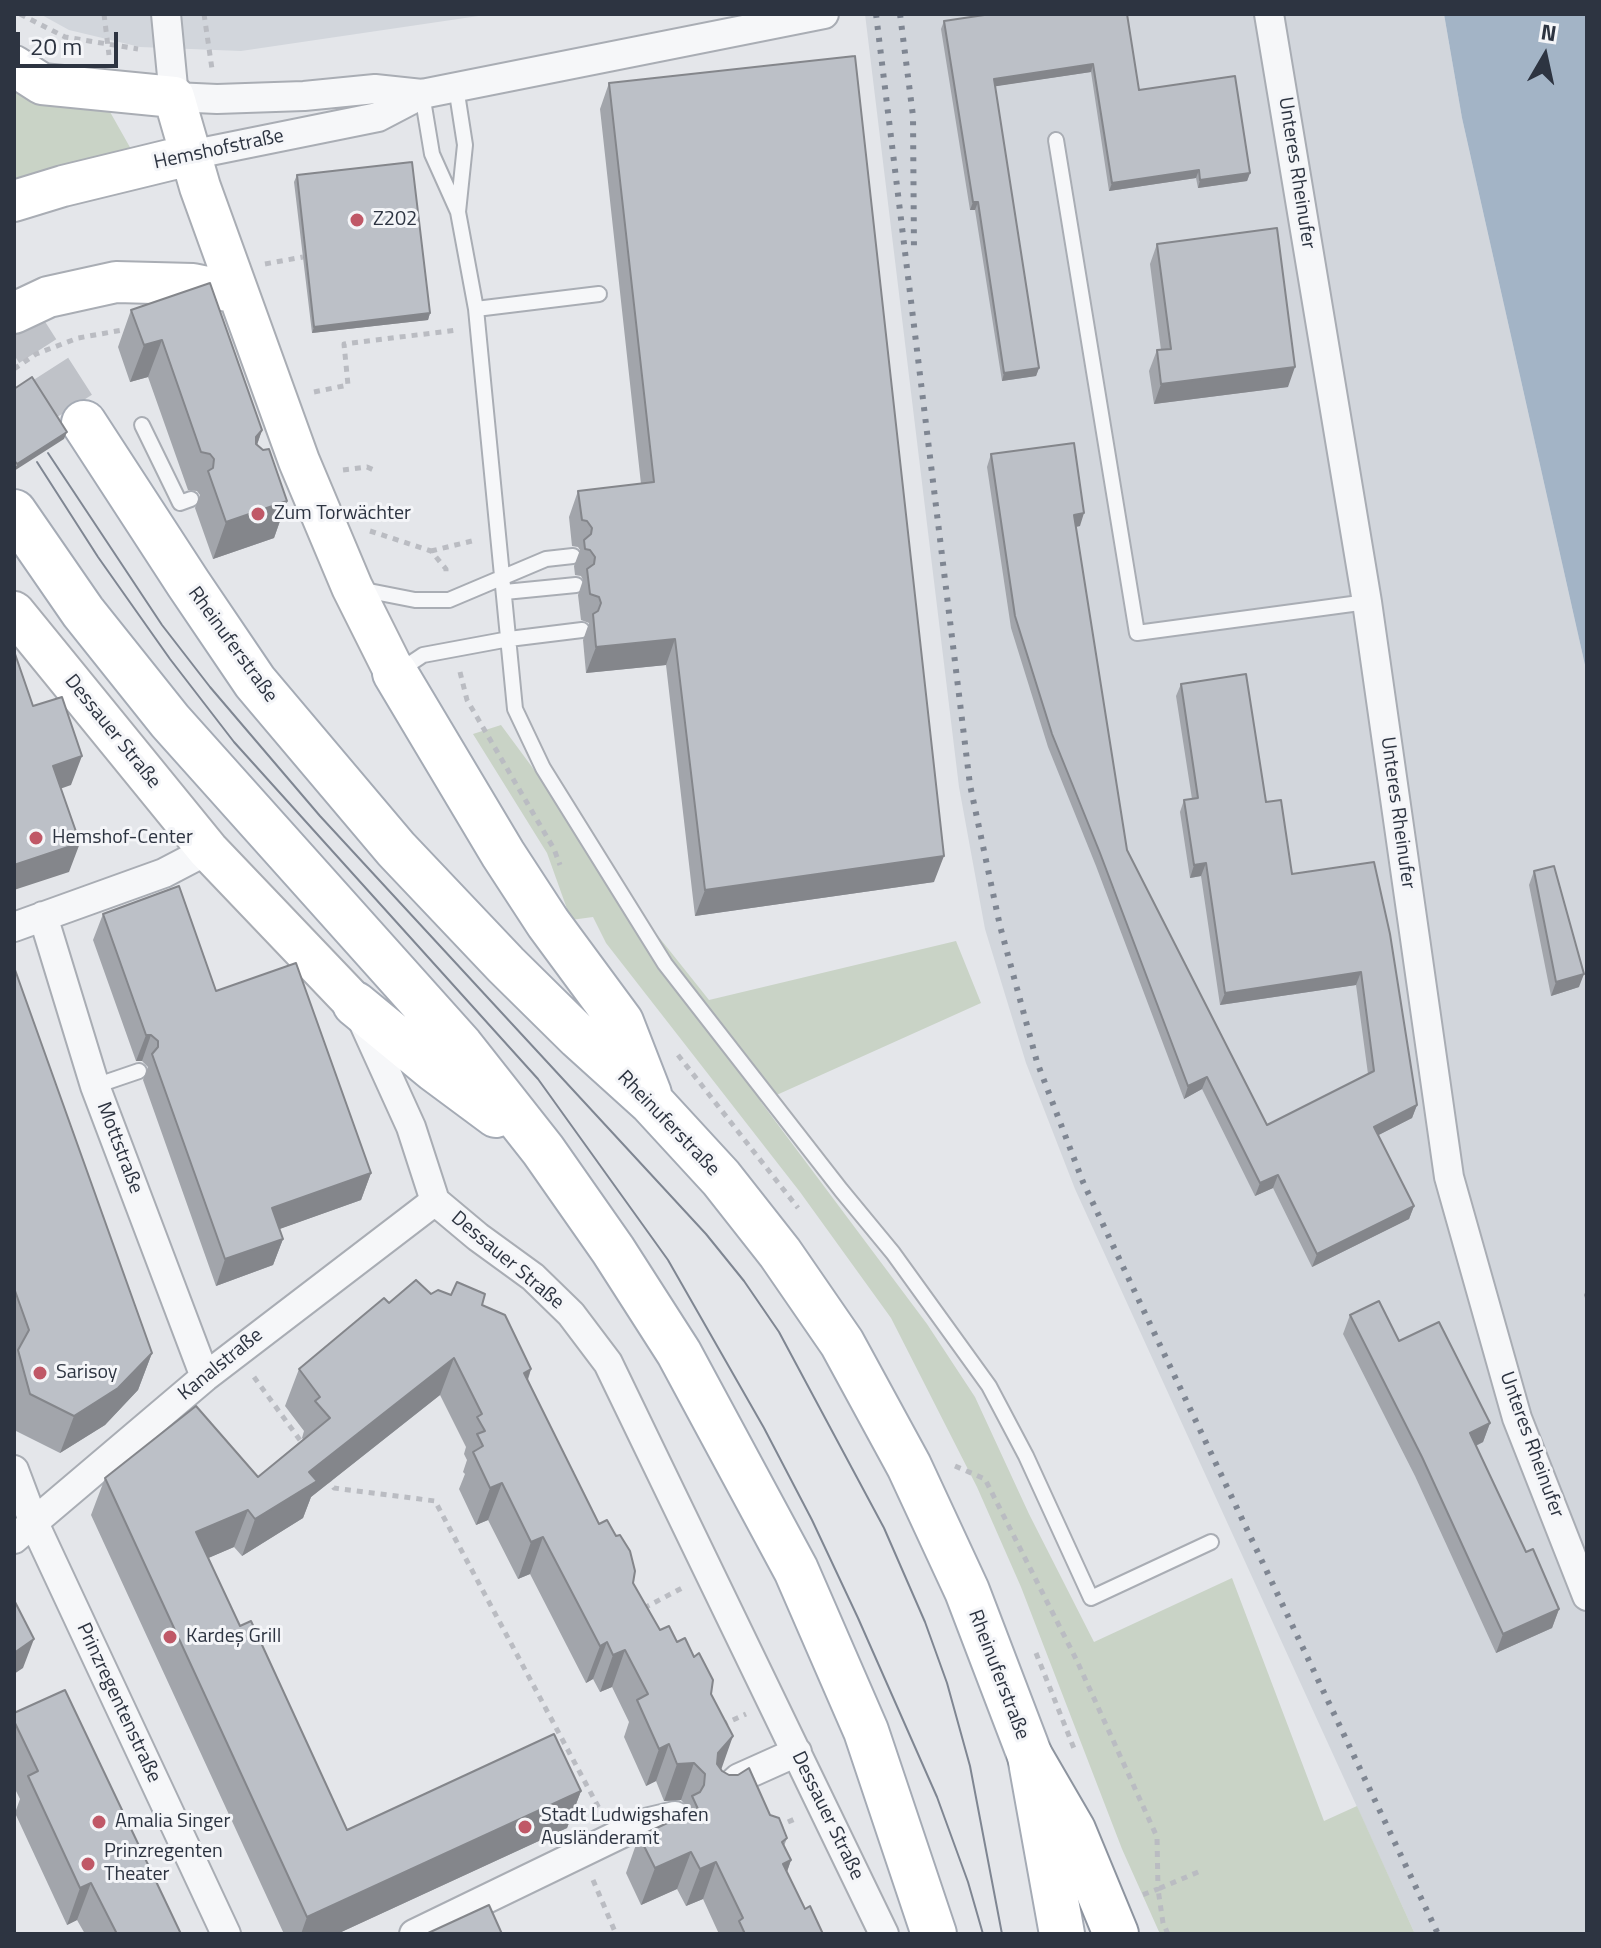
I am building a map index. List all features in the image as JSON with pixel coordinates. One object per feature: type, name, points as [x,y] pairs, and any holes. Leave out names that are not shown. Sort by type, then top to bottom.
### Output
[{"type":"main road","points":[[23,77],[174,97],[190,155],[249,279],[307,465],[352,587],[395,673],[503,854],[548,923],[621,1022],[652,1103]]},
{"type":"main road","name":"Hemshofstraße","points":[[14,201],[190,155]]},
{"type":"main road","points":[[14,313],[48,297],[116,282],[193,284],[249,279]]},
{"type":"main road","name":"Rheinuferstraße","points":[[84,423],[265,694],[396,849],[579,1037],[652,1103],[721,1178],[771,1240],[842,1343],[909,1466],[967,1591],[1030,1756],[1062,1934]]},
{"type":"main road","points":[[14,512],[83,612],[170,721],[461,1046],[543,1150],[613,1250],[679,1353],[777,1532],[866,1731],[934,1934]]},
{"type":"main road","name":"Dessauer Straße","points":[[14,612],[208,850],[355,1004]]},
{"type":"main road","points":[[355,1004],[434,1069],[543,1150]]},
{"type":"main road","points":[[1030,1756],[1073,1830],[1116,1934]]},
{"type":"street","points":[[166,14],[174,97]]},
{"type":"street","name":"Hemshofstraße","points":[[190,155],[378,117],[422,94],[824,14]]},
{"type":"street","name":"Unteres Rheinufer","points":[[1269,14],[1367,602],[1449,1177],[1517,1418],[1587,1596]]},
{"type":"street","name":"Hemshofstraße","points":[[174,97],[304,96],[375,89],[422,94]]},
{"type":"street","points":[[14,927],[164,873],[208,850]]},
{"type":"street","name":"Mottstraße","points":[[43,916],[95,1086],[205,1377]]},
{"type":"street","name":"Dessauer Straße","points":[[355,1004],[411,1127],[435,1201],[533,1277],[571,1314],[599,1351],[640,1425],[884,1934]]},
{"type":"street","name":"Kanalstraße","points":[[24,1531],[205,1377],[435,1201]]},
{"type":"street","name":"Prinzregentenstraße","points":[[14,1470],[24,1531],[226,1934]]},
{"type":"street","points":[[723,1784],[797,1752]]},
{"type":"street","points":[[414,1934],[671,1807]]},
{"type":"lane","points":[[456,87],[465,145],[458,212]]},
{"type":"lane","points":[[422,94],[432,154],[458,212],[476,309],[515,709],[543,768],[665,964],[893,1253],[989,1386],[1026,1456],[1091,1598],[1211,1542]]},
{"type":"lane","points":[[1056,140],[1137,633],[1367,602]]},
{"type":"lane","points":[[476,309],[599,294]]},
{"type":"lane","points":[[142,425],[180,503],[191,499]]},
{"type":"lane","points":[[352,587],[415,600],[449,600],[546,559],[573,556]]},
{"type":"lane","points":[[505,592],[576,585]]},
{"type":"lane","points":[[395,673],[423,655],[509,639],[582,630]]},
{"type":"lane","points":[[95,1086],[139,1071]]},
{"type":"path","points":[[20,14],[65,37],[107,46],[210,57]]},
{"type":"path","points":[[104,14],[113,91]]},
{"type":"path","points":[[204,14],[217,99]]},
{"type":"path","points":[[249,279],[303,257]]},
{"type":"path","points":[[14,369],[36,354],[78,338],[138,327]]},
{"type":"path","points":[[305,393],[348,385],[344,344],[478,328]]},
{"type":"path","points":[[307,465],[367,467],[376,471]]},
{"type":"path","points":[[431,551],[500,535]]},
{"type":"path","points":[[236,1353],[307,1451]]},
{"type":"path","points":[[955,1466],[985,1479],[1077,1661],[1157,1837],[1158,1889],[1168,1934]]},
{"type":"path","points":[[325,1475],[334,1488],[435,1501],[615,1837]]},
{"type":"path","points":[[633,1613],[710,1573]]},
{"type":"path","points":[[716,1728],[772,1701]]},
{"type":"path","points":[[765,1832],[824,1807]]},
{"type":"path","points":[[582,1853],[616,1934]]},
{"type":"path","points":[[1142,1895],[1203,1870]]},
{"type":"shaded area","points":[[40,14],[492,14],[241,51],[140,47],[69,30]]},
{"type":"shaded area","points":[[865,14],[1444,14],[1462,118],[1587,674],[1587,1934],[1415,1934],[1075,1189],[1026,1063],[985,929],[959,787]]},
{"type":"shaded area","points":[[14,92],[105,103],[136,158],[14,191]]},
{"type":"shaded area","points":[[501,725],[646,921],[709,1000],[956,941],[981,1003],[761,1102],[927,1324],[975,1397],[1029,1514],[1094,1642],[1232,1578],[1324,1821],[1357,1806],[1415,1934],[1160,1934],[1122,1849],[1021,1587],[977,1487],[891,1318],[800,1192],[606,943],[593,917],[571,920],[547,853],[473,734]]},
{"type":"water","points":[[1444,14],[1587,14],[1587,674],[1462,118]]},
{"type":"building","points":[[991,14],[1127,14],[1139,90],[1235,76],[1250,173],[1200,180],[1199,170],[1112,183],[1093,64],[994,79],[1039,368],[1004,373],[978,202],[973,202],[944,21]]},
{"type":"building","points":[[855,56],[944,856],[705,890],[675,639],[596,647],[593,614],[601,603],[599,597],[590,594],[587,569],[594,564],[595,557],[585,549],[584,540],[591,534],[592,528],[582,520],[578,491],[654,482],[609,83]]},
{"type":"building","name":"Z202","points":[[412,162],[430,313],[314,327],[297,175]]},
{"type":"building","points":[[1277,228],[1295,367],[1161,384],[1157,350],[1171,349],[1157,244]]},
{"type":"building","points":[[210,283],[262,430],[256,437],[256,444],[263,450],[269,449],[287,501],[226,522],[208,471],[213,468],[214,459],[210,454],[201,452],[162,340],[144,345],[131,310]]},
{"type":"building","points":[[32,377],[67,432],[17,464],[14,460],[14,389]]},
{"type":"building","points":[[1074,443],[1084,513],[1074,515],[1127,850],[1267,1125],[1374,1071],[1361,972],[1225,993],[1206,863],[1194,865],[1184,800],[1198,798],[1181,684],[1246,674],[1266,802],[1281,800],[1292,874],[1374,862],[1390,934],[1417,1105],[1374,1127],[1414,1206],[1317,1254],[1278,1175],[1260,1183],[1207,1077],[1188,1086],[1052,734],[1015,616],[991,454]]},
{"type":"building","points":[[14,651],[33,706],[62,697],[82,756],[53,766],[80,843],[14,865]]},
{"type":"building","points":[[1554,866],[1584,974],[1556,982],[1534,871]]},
{"type":"building","points":[[179,886],[216,991],[296,963],[371,1173],[272,1208],[283,1239],[225,1259],[152,1054],[158,1047],[158,1041],[146,1035],[103,914]]},
{"type":"building","points":[[14,967],[152,1353],[118,1388],[74,1416],[30,1394],[18,1350],[29,1330],[14,1288]]},
{"type":"building","points":[[416,1280],[431,1294],[438,1290],[451,1295],[457,1282],[485,1294],[482,1305],[505,1315],[531,1369],[524,1373],[599,1524],[607,1520],[630,1551],[635,1571],[633,1583],[660,1630],[669,1626],[677,1642],[685,1638],[694,1657],[699,1653],[713,1680],[711,1694],[733,1736],[718,1753],[717,1764],[729,1775],[738,1775],[749,1768],[770,1815],[779,1818],[787,1838],[782,1842],[791,1860],[783,1864],[805,1909],[810,1906],[823,1934],[745,1934],[739,1921],[743,1918],[716,1862],[700,1869],[691,1852],[655,1868],[639,1836],[698,1809],[692,1796],[700,1792],[705,1774],[694,1763],[677,1764],[669,1744],[659,1749],[637,1700],[648,1694],[625,1650],[613,1655],[607,1642],[600,1646],[543,1537],[531,1542],[502,1483],[490,1488],[473,1452],[483,1446],[477,1434],[485,1431],[477,1417],[482,1414],[454,1358],[309,1472],[317,1481],[255,1519],[248,1510],[196,1532],[240,1626],[251,1621],[347,1830],[554,1734],[581,1791],[307,1917],[105,1478],[196,1406],[258,1477],[330,1418],[315,1401],[320,1397],[299,1369],[384,1298],[389,1303]]},
{"type":"building","points":[[1379,1301],[1399,1341],[1439,1322],[1490,1423],[1470,1433],[1526,1552],[1533,1549],[1559,1609],[1503,1634],[1422,1457],[1350,1315]]},
{"type":"building","points":[[14,1600],[34,1639],[14,1653]]},
{"type":"building","points":[[65,1690],[181,1934],[117,1934],[91,1883],[80,1888],[28,1776],[38,1771],[14,1721],[14,1713]]},
{"type":"building","points":[[489,1905],[502,1934],[426,1934]]},
{"type":"tunnel","points":[[14,314],[84,423]]},
{"type":"tram line","points":[[48,453],[162,625],[210,687],[320,816],[706,1234],[779,1332],[884,1528],[925,1622],[947,1683],[970,1766],[1002,1934]]},
{"type":"tram line","points":[[37,462],[98,557],[170,659],[234,742],[538,1079],[668,1260],[764,1428],[858,1618],[937,1797],[983,1934]]},
{"type":"railway","points":[[876,14],[970,785],[1000,926],[1037,1062],[1083,1182],[1438,1934]]},
{"type":"railway","points":[[900,14],[913,116],[914,251]]},
{"type":"place","name":"Z202","points":[[357,220]]},
{"type":"place","name":"Zum Torwächter","points":[[258,514]]},
{"type":"place","name":"Hemshof-Center","points":[[36,838]]},
{"type":"place","name":"Sarisoy","points":[[40,1373]]},
{"type":"place","name":"Kardeş Grill","points":[[170,1637]]},
{"type":"place","name":"Amalia Singer","points":[[99,1822]]},
{"type":"place","name":"Stadt Ludwigshafen Ausländeramt","points":[[525,1827]]},
{"type":"place","name":"Prinzregenten Theater","points":[[88,1864]]}]
